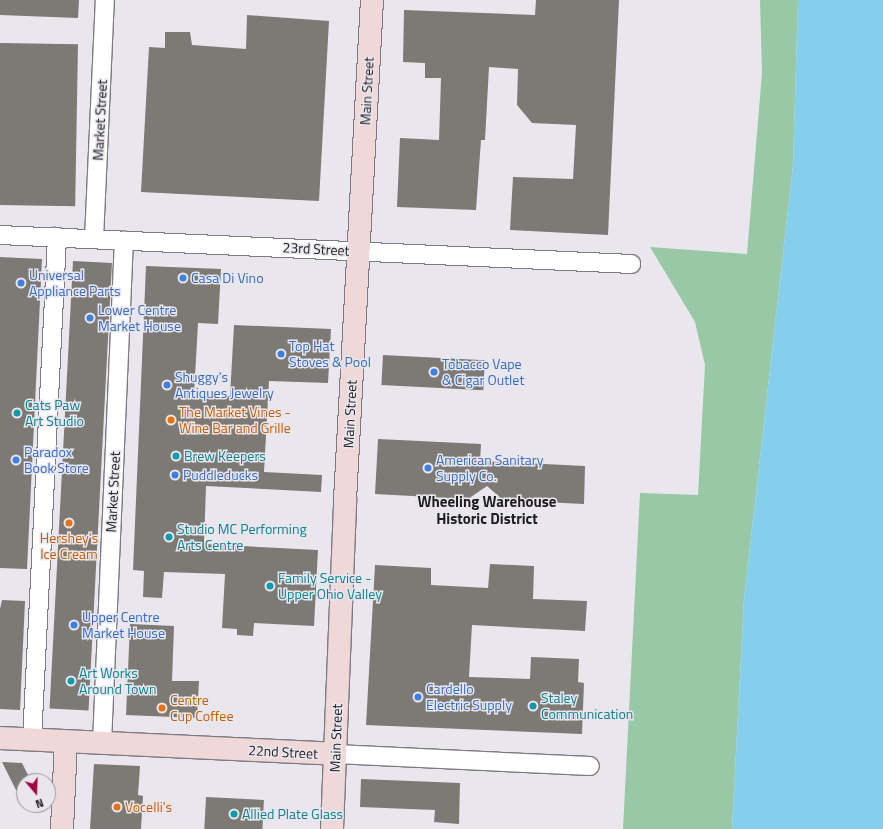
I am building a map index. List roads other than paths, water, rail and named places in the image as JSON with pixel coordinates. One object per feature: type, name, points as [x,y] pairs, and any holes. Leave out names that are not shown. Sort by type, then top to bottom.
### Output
[{"type":"street","name":"Market Street","points":[[94,239],[105,0]]},
{"type":"street","name":"Main Street","points":[[332,829],[372,0]]},
{"type":"street","name":"23rd Street","points":[[0,234],[631,264]]},
{"type":"street","points":[[32,740],[57,237]]},
{"type":"street","name":"Market Street","points":[[102,743],[124,240]]},
{"type":"street","name":"22nd Street","points":[[0,738],[590,766]]},
{"type":"street","points":[[62,829],[66,742]]},
{"type":"water","points":[[798,0],[883,0],[883,829],[732,829],[744,599],[793,165]]},
{"type":"place","name":"Casa Di Vino","points":[[183,278]]},
{"type":"place","name":"Universal Appliance Parts","points":[[21,283]]},
{"type":"place","name":"Lower Centre Market House","points":[[90,318]]},
{"type":"place","name":"Top Hat Stoves & Pool","points":[[281,354]]},
{"type":"place","name":"Tobacco Vape & Cigar Outlet","points":[[434,372]]},
{"type":"place","name":"Shuggy's Antiques Jewelry","points":[[167,385]]},
{"type":"place","name":"Cats Paw Art Studio","points":[[17,413]]},
{"type":"place","name":"The Market Vines - Wine Bar and Grille","points":[[171,420]]},
{"type":"place","name":"Brew Keepers","points":[[176,456]]},
{"type":"place","name":"Paradox Book Store","points":[[16,460]]},
{"type":"place","name":"American Sanitary Supply Co.","points":[[428,468]]},
{"type":"place","name":"Puddleducks","points":[[175,475]]},
{"type":"place","name":"Hershey's Ice Cream","points":[[69,523]]},
{"type":"place","name":"Studio MC Performing Arts Centre","points":[[169,537]]},
{"type":"place","name":"Family Service - Upper Ohio Valley","points":[[270,586]]},
{"type":"place","name":"Upper Centre Market House","points":[[74,625]]},
{"type":"place","name":"Art Works Around Town","points":[[71,681]]},
{"type":"place","name":"Cardello Electric Supply","points":[[418,697]]},
{"type":"place","name":"Staley Communication","points":[[533,706]]},
{"type":"place","name":"Centre Cup Coffee","points":[[162,708]]},
{"type":"place","name":"Vocelli's","points":[[117,807]]},
{"type":"place","name":"Allied Plate Glass","points":[[234,814]]},
{"type":"district","name":"Wheeling Warehouse Historic District","points":[[487,510]]}]
